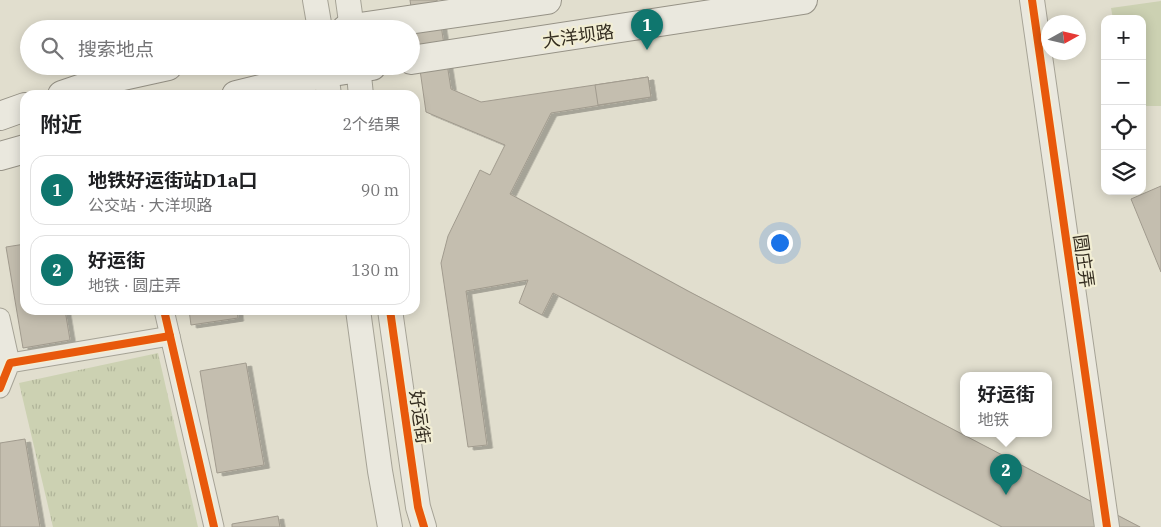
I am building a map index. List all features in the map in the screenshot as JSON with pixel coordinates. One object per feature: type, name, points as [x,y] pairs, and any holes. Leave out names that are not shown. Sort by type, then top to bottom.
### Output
[{"type":"main road","points":[[406,20],[547,0]]},
{"type":"main road","name":"大洋坝路","points":[[420,59],[803,0]]},
{"type":"main road","points":[[77,90],[127,75]]},
{"type":"main road","points":[[263,90],[327,78]]},
{"type":"main road","points":[[0,116],[20,110]]},
{"type":"main road","points":[[0,156],[20,150]]},
{"type":"street","points":[[315,0],[318,20]]},
{"type":"street","points":[[348,0],[349,20]]},
{"type":"street","name":"圆庄弄","points":[[1032,0],[1107,527]]},
{"type":"street","points":[[361,90],[362,75]]},
{"type":"street","points":[[165,315],[214,527]]},
{"type":"street","points":[[359,315],[378,462],[390,527]]},
{"type":"street","name":"好运街","points":[[391,315],[418,507],[424,527]]},
{"type":"street","points":[[0,318],[10,363],[0,388]]},
{"type":"street","points":[[10,363],[170,336]]},
{"type":"green space","points":[[1161,1],[1161,106],[1146,106],[1146,15],[1112,15],[1111,8]]},
{"type":"green space","points":[[158,353],[198,527],[53,527],[19,383]]},
{"type":"building","points":[[410,0],[437,0],[451,89],[481,102],[648,77],[651,97],[551,113],[510,194],[688,291],[960,433],[960,437],[968,437],[1140,527],[1002,527],[553,293],[542,315],[519,303],[528,280],[466,291],[487,445],[468,447],[441,263],[448,236],[480,170],[490,175],[505,145],[426,112],[420,70],[420,20],[413,20]]},
{"type":"building","points":[[648,77],[651,97],[598,105],[595,85]]},
{"type":"building","points":[[1161,186],[1161,272],[1131,199],[1146,195],[1146,192]]},
{"type":"building","points":[[20,245],[20,315],[66,315],[70,340],[23,348],[6,247]]},
{"type":"building","points":[[190,315],[238,315],[238,318],[191,325]]},
{"type":"building","points":[[246,363],[264,465],[217,473],[200,371]]},
{"type":"building","points":[[25,439],[40,527],[0,527],[0,443]]},
{"type":"building","points":[[278,516],[280,527],[232,527],[232,524]]},
{"type":"cycle path","points":[[1032,0],[1107,527]]},
{"type":"cycle path","points":[[165,315],[214,527]]},
{"type":"cycle path","points":[[391,315],[418,507],[424,527]]},
{"type":"cycle path","points":[[0,388],[10,363],[170,336]]},
{"type":"place","name":"地铁好运街站D1a口","points":[[647,50]]},
{"type":"place","name":"好运街","points":[[1006,495]]}]
